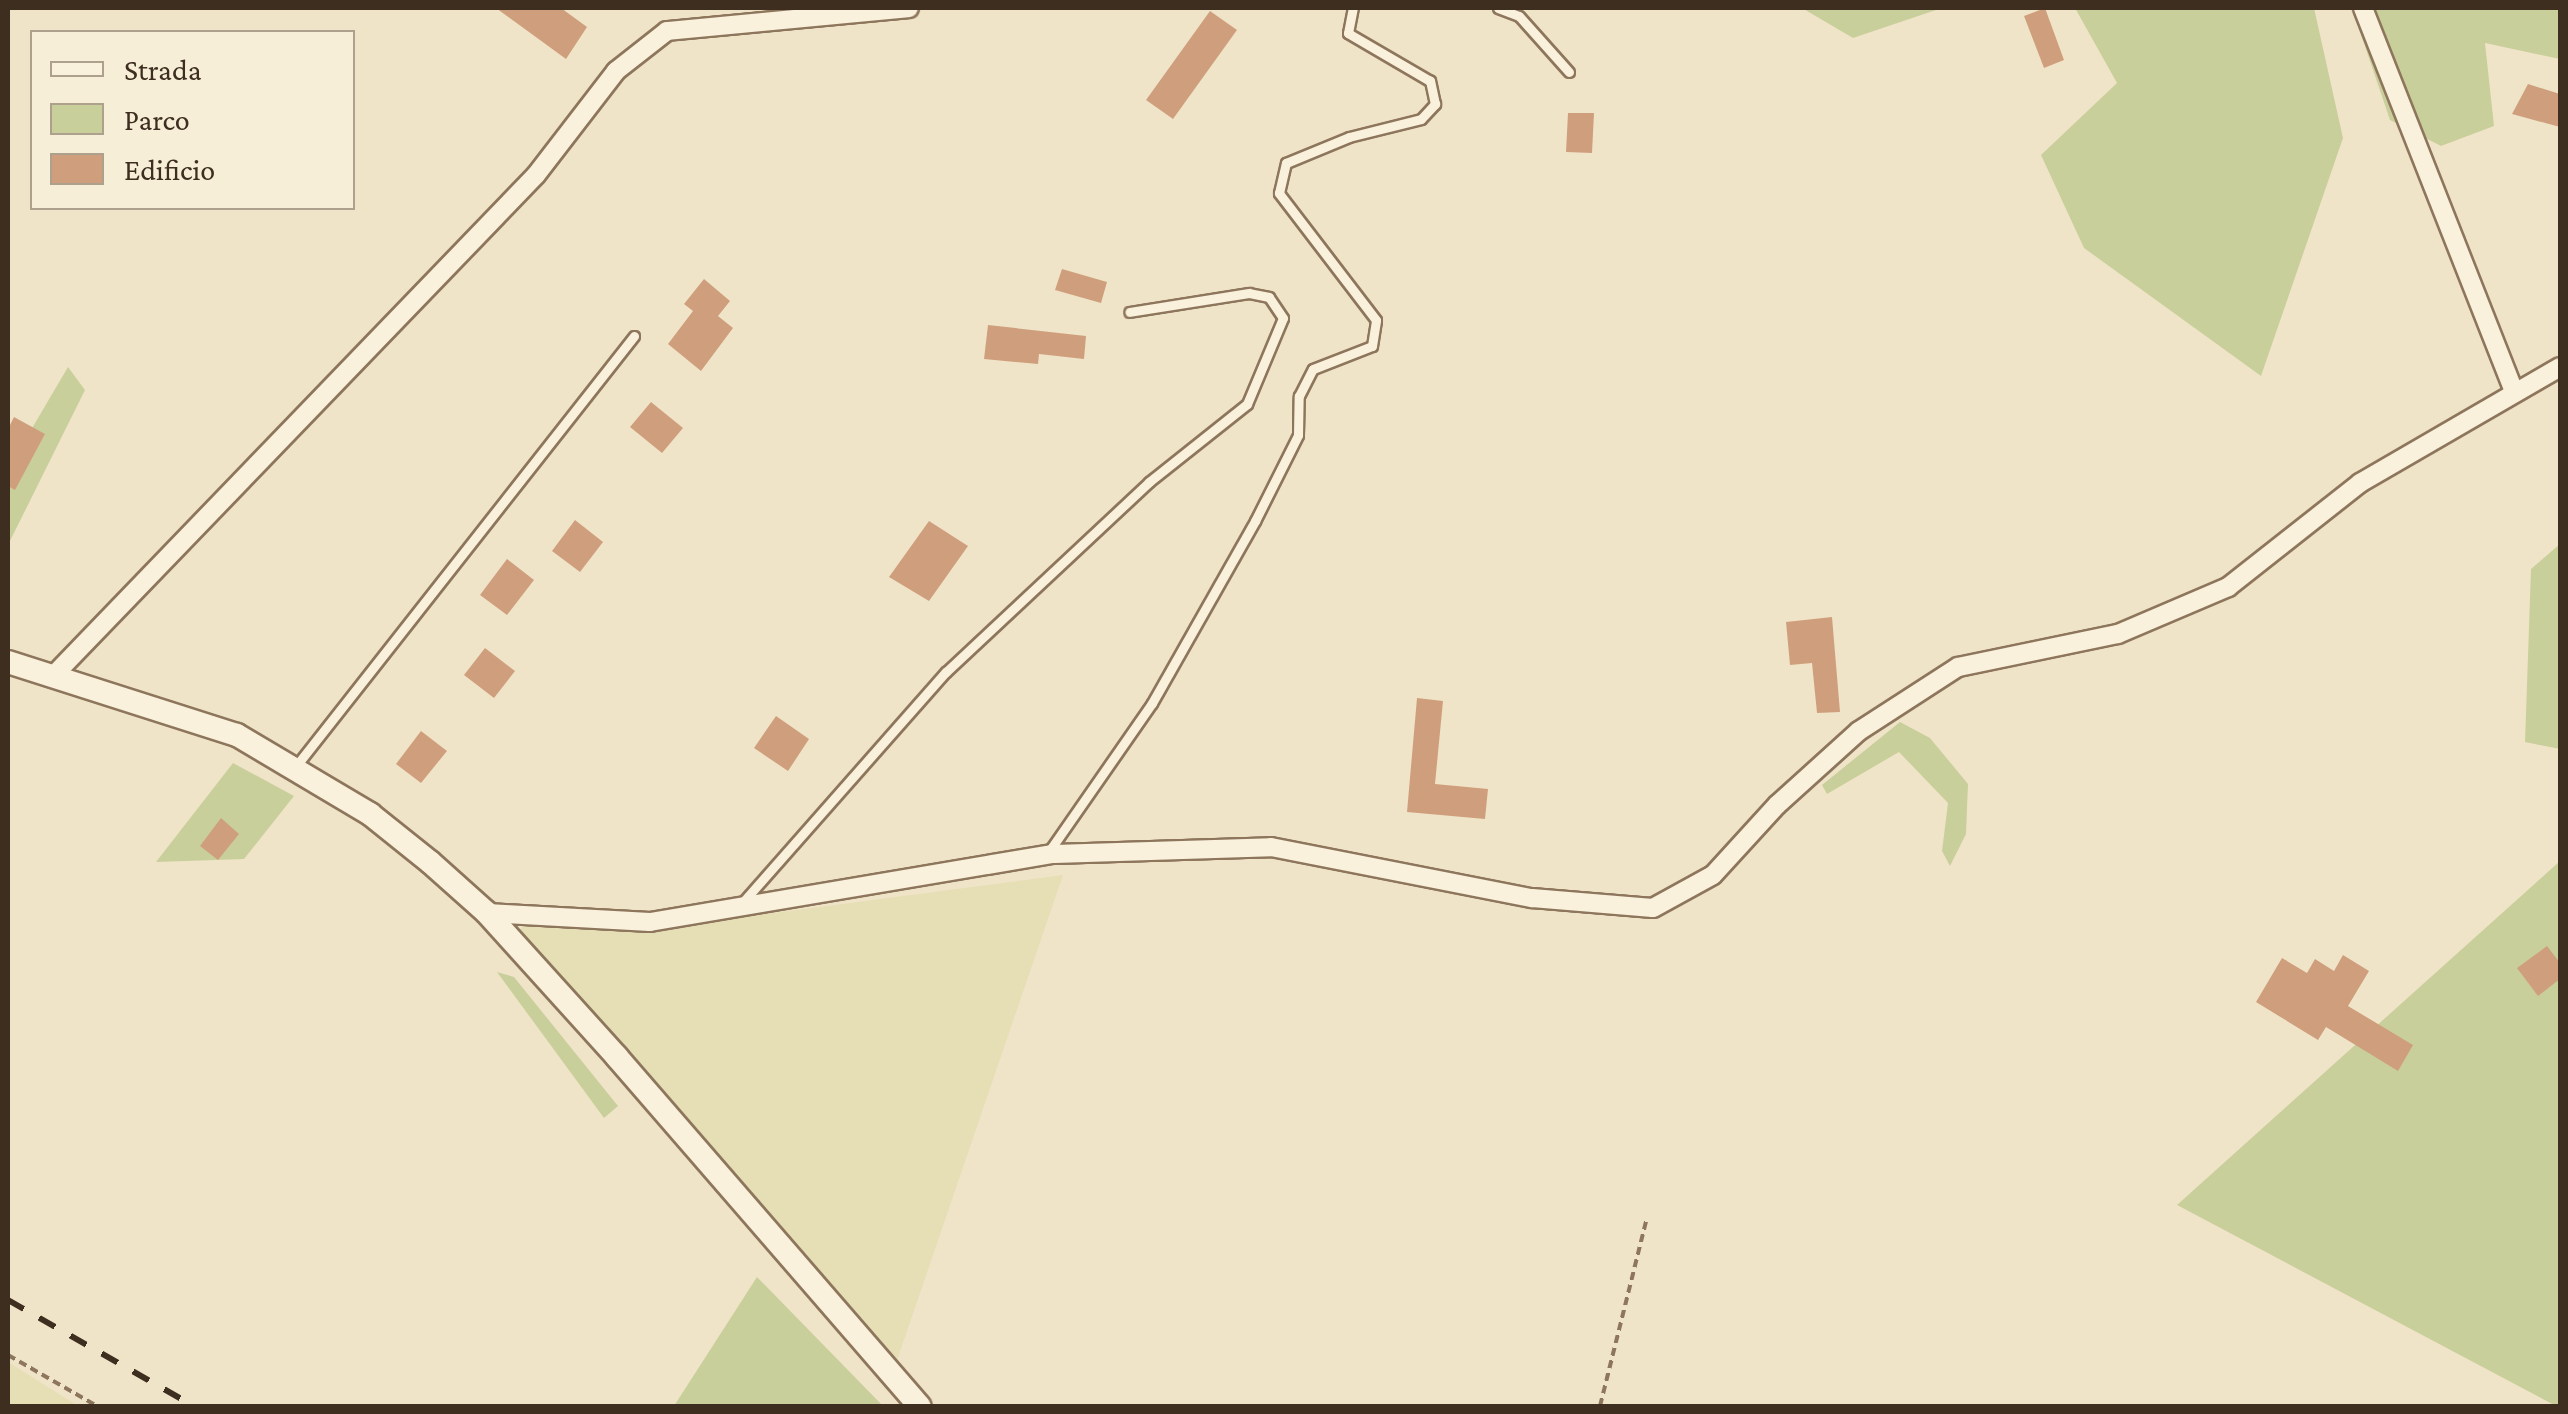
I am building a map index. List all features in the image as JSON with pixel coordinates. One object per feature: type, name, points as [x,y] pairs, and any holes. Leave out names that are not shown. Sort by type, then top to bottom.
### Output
[{"type":"street","points":[[55,674],[536,175],[616,71],[666,31],[909,8]]},
{"type":"street","points":[[2363,8],[2514,392]]},
{"type":"street","points":[[487,912],[604,924],[737,909],[1054,854],[1271,847],[1532,898],[1653,908],[1713,876],[1777,804],[1859,731],[1958,667],[2118,634],[2228,586],[2360,483],[2560,366]]},
{"type":"street","points":[[8,662],[237,735],[296,766],[370,814],[487,912],[919,1406]]},
{"type":"lane","points":[[1054,854],[1052,847],[1152,704],[1255,521],[1298,435],[1298,396],[1313,369],[1372,346],[1376,320],[1279,192],[1286,164],[1349,136],[1421,119],[1435,104],[1430,80],[1348,32],[1353,8]]},
{"type":"lane","points":[[1498,8],[1519,16],[1570,72]]},
{"type":"lane","points":[[737,909],[946,672],[1149,482],[1248,404],[1283,318],[1269,297],[1249,293],[1129,312]]},
{"type":"lane","points":[[296,766],[634,336]]},
{"type":"path","points":[[1600,1406],[1648,1218]]},
{"type":"path","points":[[8,1355],[98,1406]]},
{"type":"shaded area","points":[[1063,875],[892,1375],[516,934],[525,924],[659,928]]},
{"type":"shaded area","points":[[8,1362],[78,1406],[8,1406]]},
{"type":"green space","points":[[1802,8],[1942,8],[1853,38]]},
{"type":"green space","points":[[2075,8],[2314,8],[2343,138],[2261,376],[2084,248],[2041,155],[2117,83]]},
{"type":"green space","points":[[2352,8],[2560,8],[2560,59],[2485,43],[2494,126],[2441,146],[2390,120]]},
{"type":"green space","points":[[68,367],[85,390],[8,545],[8,469]]},
{"type":"green space","points":[[2560,544],[2560,749],[2525,742],[2531,569]]},
{"type":"green space","points":[[1900,722],[1930,738],[1968,784],[1966,834],[1950,866],[1942,851],[1948,803],[1899,752],[1827,794],[1822,785]]},
{"type":"green space","points":[[233,763],[294,796],[244,859],[156,862]]},
{"type":"green space","points":[[2560,861],[2560,1406],[2556,1406],[2177,1205]]},
{"type":"green space","points":[[497,972],[514,977],[618,1106],[604,1118]]},
{"type":"green space","points":[[757,1277],[883,1406],[674,1406]]},
{"type":"building","points":[[496,8],[561,8],[587,27],[566,59]]},
{"type":"building","points":[[2045,8],[2064,60],[2044,68],[2024,16]]},
{"type":"building","points":[[1210,11],[1237,30],[1173,119],[1146,100]]},
{"type":"building","points":[[2528,84],[2560,94],[2560,127],[2512,114]]},
{"type":"building","points":[[1568,113],[1594,113],[1592,153],[1566,152]]},
{"type":"building","points":[[1062,269],[1107,282],[1101,303],[1055,290]]},
{"type":"building","points":[[704,279],[730,301],[718,316],[733,328],[701,371],[668,344],[693,311],[684,304]]},
{"type":"building","points":[[988,325],[1086,336],[1084,359],[1039,354],[1038,364],[984,359]]},
{"type":"building","points":[[651,402],[683,428],[662,453],[630,427]]},
{"type":"building","points":[[14,417],[45,434],[15,490],[8,486],[8,429]]},
{"type":"building","points":[[575,520],[603,542],[580,572],[552,551]]},
{"type":"building","points":[[929,521],[968,546],[929,601],[889,577]]},
{"type":"building","points":[[507,559],[534,580],[507,615],[480,595]]},
{"type":"building","points":[[1832,617],[1840,712],[1817,713],[1812,663],[1790,665],[1786,622]]},
{"type":"building","points":[[485,648],[515,671],[494,698],[464,675]]},
{"type":"building","points":[[1417,698],[1443,701],[1435,784],[1488,789],[1485,819],[1407,812]]},
{"type":"building","points":[[776,716],[809,739],[788,771],[754,748]]},
{"type":"building","points":[[421,731],[447,751],[421,783],[396,764]]},
{"type":"building","points":[[221,818],[239,834],[218,860],[200,846]]},
{"type":"building","points":[[2547,946],[2560,963],[2560,979],[2538,996],[2517,968]]},
{"type":"building","points":[[2343,955],[2369,971],[2348,1006],[2413,1045],[2398,1071],[2326,1027],[2318,1040],[2256,1002],[2282,958],[2307,973],[2315,959],[2334,971]]},
{"type":"railway","points":[[8,1300],[194,1406]]}]
